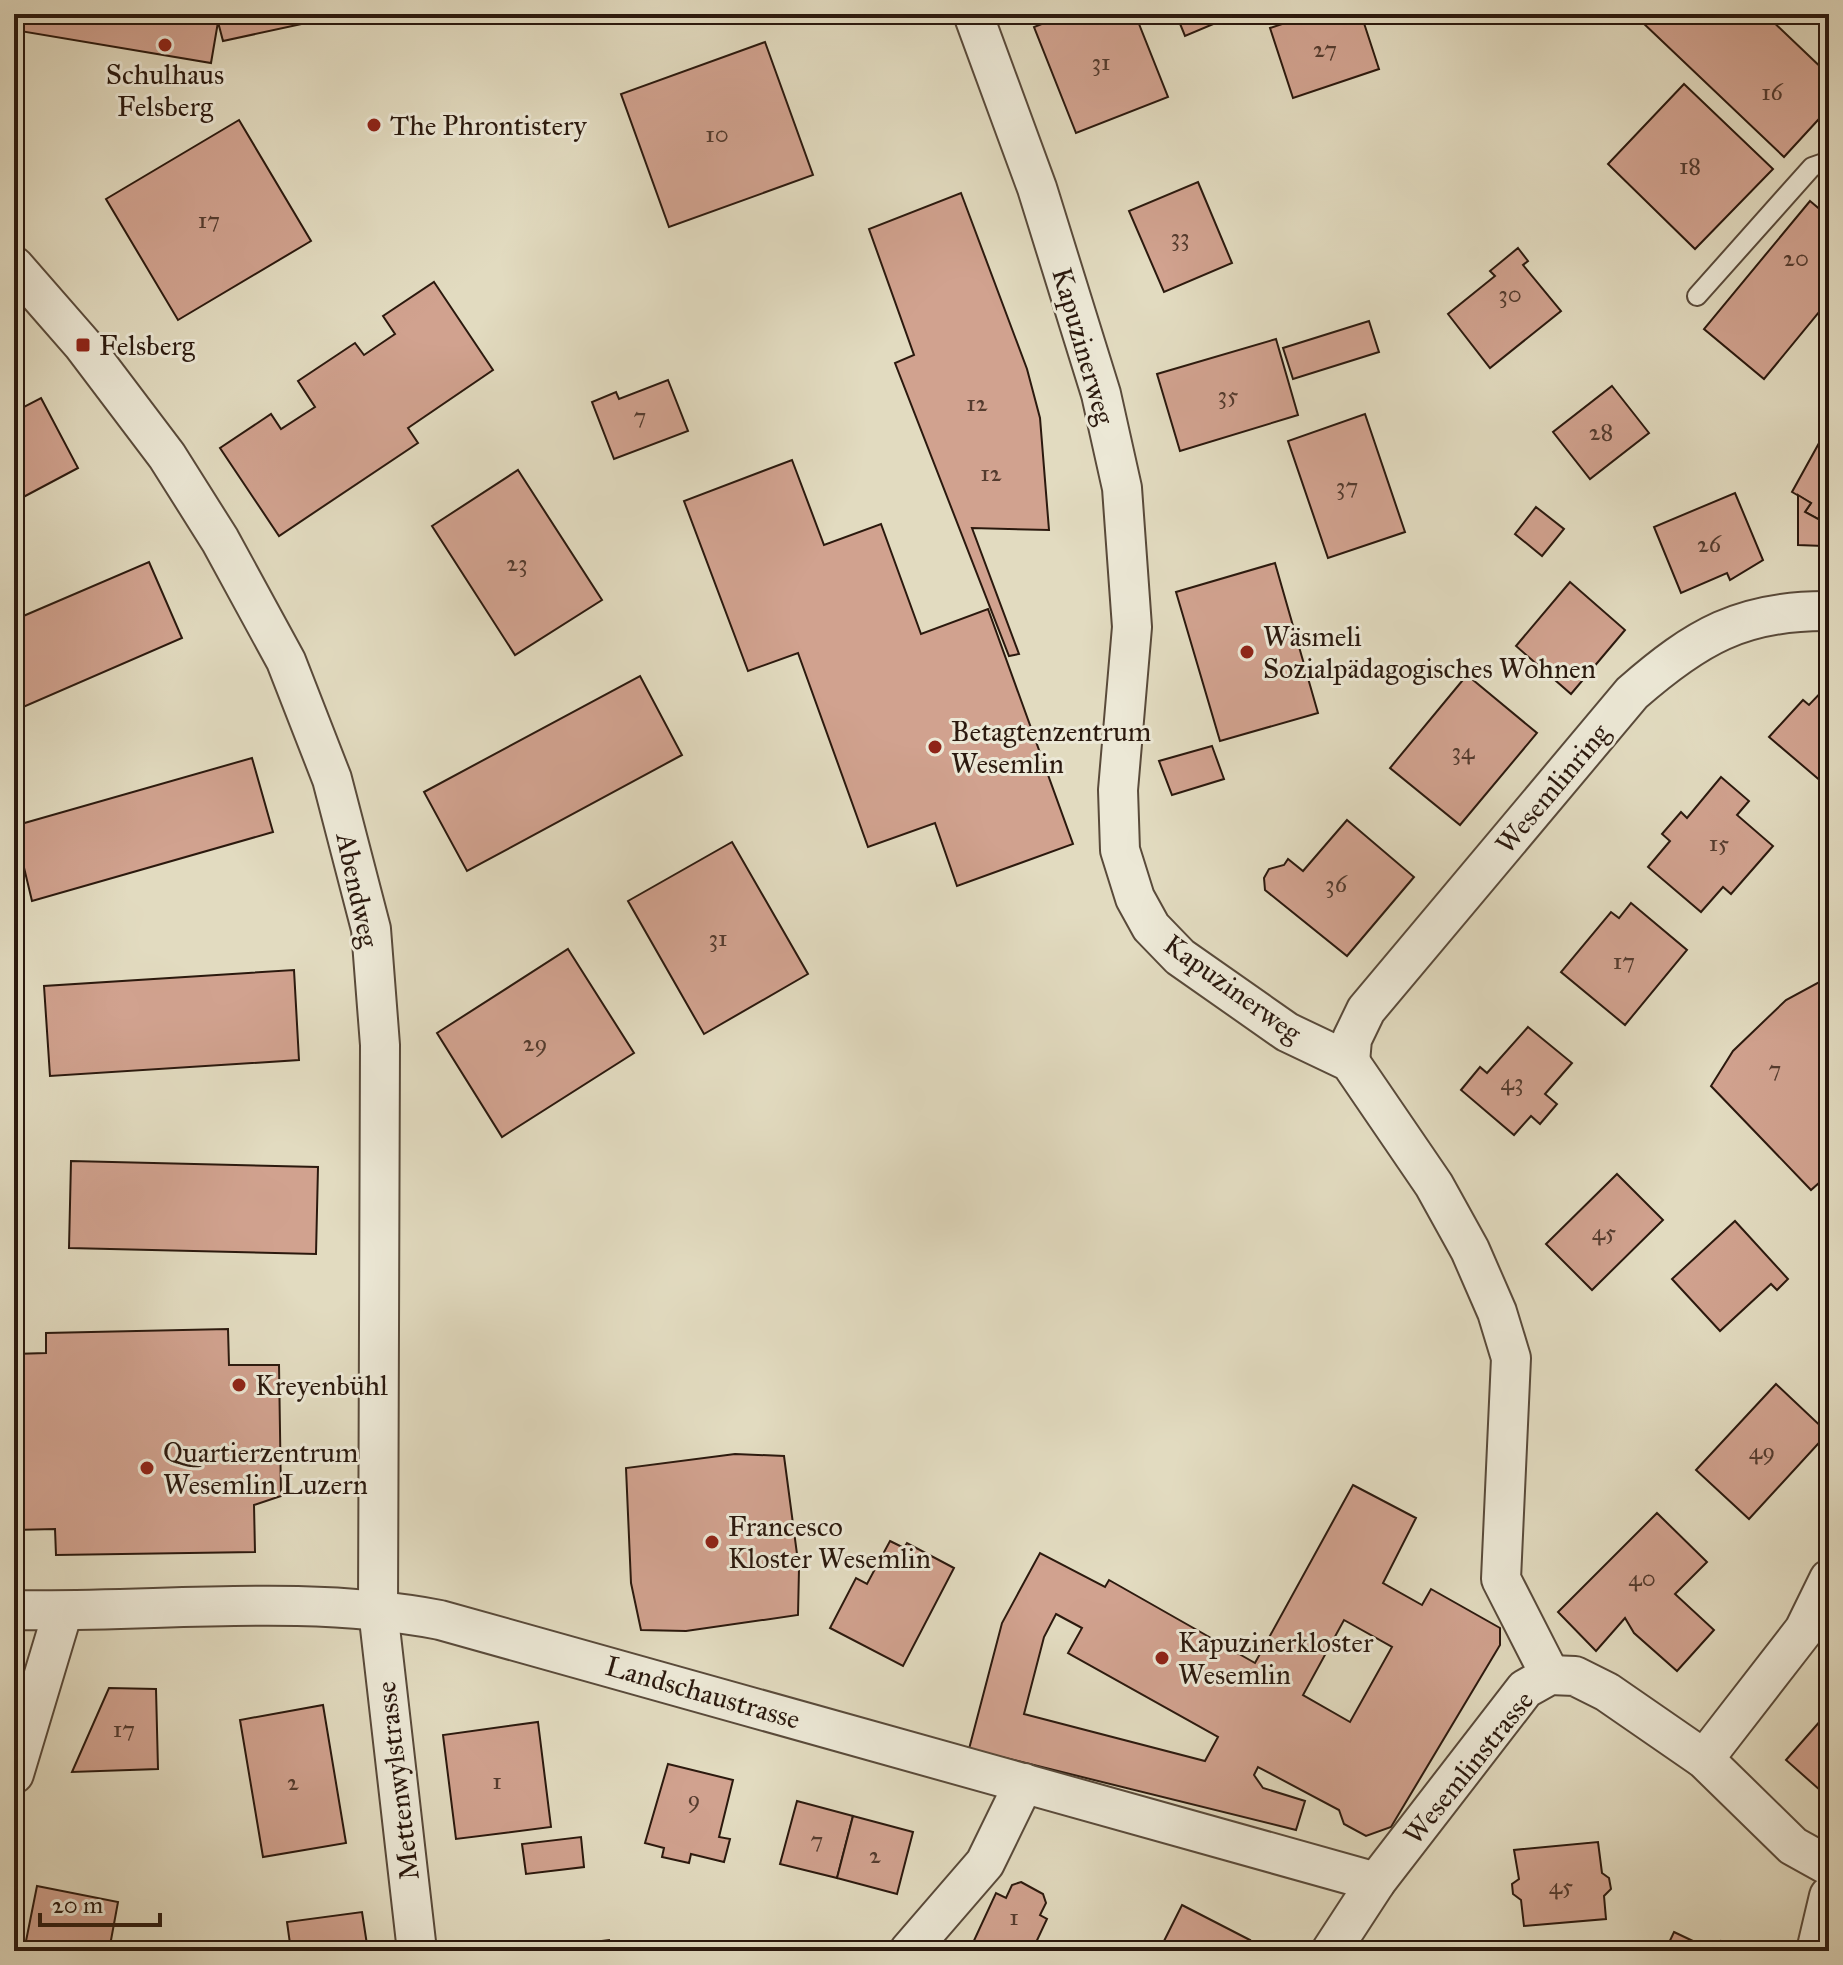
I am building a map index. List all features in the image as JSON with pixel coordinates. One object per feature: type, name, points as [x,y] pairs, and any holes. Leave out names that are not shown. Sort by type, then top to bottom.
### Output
[{"type":"street","name":"Kapuzinerweg","points":[[973,14],[1037,188],[1101,394],[1122,488],[1132,627],[1118,790],[1120,850],[1135,898],[1151,927],[1180,957],[1287,1032],[1350,1062]]},
{"type":"street","name":"Abendweg","points":[[14,266],[135,413],[220,540],[292,671],[332,779],[371,929],[380,1045],[378,1610]]},
{"type":"street","name":"Wesemlinring","points":[[1350,1062],[1352,1039],[1366,1010],[1632,693],[1678,652],[1715,634],[1791,611],[1829,611]]},
{"type":"street","points":[[1350,1062],[1434,1185],[1470,1250],[1497,1312],[1511,1358],[1501,1579],[1550,1675]]},
{"type":"street","points":[[1704,1759],[1804,1630],[1829,1579]]},
{"type":"street","name":"Landschaustrasse","points":[[14,1610],[322,1607],[378,1610],[440,1620],[1376,1882]]},
{"type":"street","name":"Mettenwylstrasse","points":[[378,1610],[417,1951]]},
{"type":"street","points":[[14,1774],[63,1611]]},
{"type":"street","name":"Wesemlinstrasse","points":[[1331,1951],[1376,1882],[1525,1689],[1550,1675],[1575,1676],[1607,1692],[1704,1759],[1793,1846],[1829,1866]]},
{"type":"street","points":[[909,1951],[985,1863],[1024,1783]]},
{"type":"street","points":[[1816,1951],[1829,1896]]},
{"type":"lane","points":[[1697,296],[1812,167],[1829,161]]},
{"type":"building","points":[[14,14],[348,14],[223,41],[218,22],[211,63],[14,30]]},
{"type":"building","points":[[1067,14],[1135,14],[1168,97],[1076,133],[1034,27]]},
{"type":"building","points":[[1176,14],[1237,14],[1185,36]]},
{"type":"building","points":[[1312,14],[1361,14],[1379,69],[1293,98],[1270,28]]},
{"type":"building","points":[[1649,14],[1765,14],[1829,75],[1829,108],[1784,157],[1641,21]]},
{"type":"building","points":[[765,42],[813,175],[669,227],[621,94]]},
{"type":"building","points":[[1684,84],[1773,169],[1695,249],[1608,164]]},
{"type":"building","points":[[239,120],[311,241],[178,320],[106,199]]},
{"type":"building","points":[[1198,182],[1232,263],[1164,292],[1129,211]]},
{"type":"building","name":"Betagtenzentrum Wesemlin","points":[[961,193],[1027,369],[1040,418],[1049,530],[972,528],[1019,654],[1009,656],[895,363],[914,355],[869,229]]},
{"type":"building","points":[[1810,201],[1829,217],[1829,300],[1764,379],[1704,329]]},
{"type":"building","points":[[1518,248],[1528,261],[1523,265],[1561,311],[1490,368],[1448,314],[1495,276],[1490,271]]},
{"type":"building","points":[[434,282],[493,370],[408,428],[418,443],[279,536],[220,448],[271,414],[281,429],[315,407],[298,381],[355,343],[364,355],[395,334],[383,316]]},
{"type":"building","points":[[1369,321],[1379,352],[1293,379],[1283,348]]},
{"type":"building","points":[[1276,339],[1298,415],[1180,451],[1157,374]]},
{"type":"building","points":[[668,380],[688,431],[614,459],[592,402],[616,392],[619,399]]},
{"type":"building","points":[[1612,386],[1649,433],[1590,479],[1553,432]]},
{"type":"building","points":[[41,398],[78,468],[14,502],[14,412]]},
{"type":"building","points":[[1365,414],[1405,532],[1328,558],[1288,441]]},
{"type":"building","points":[[1829,425],[1829,525],[1805,512],[1811,503],[1792,492]]},
{"type":"building","name":"Betagtenzentrum Wesemlin","points":[[792,460],[824,545],[881,524],[921,634],[988,609],[1073,844],[957,886],[935,823],[868,847],[798,653],[748,671],[684,501]]},
{"type":"building","points":[[518,470],[602,600],[515,655],[432,526]]},
{"type":"building","points":[[1735,493],[1763,560],[1730,580],[1727,573],[1681,593],[1654,527]]},
{"type":"building","points":[[1798,495],[1811,503],[1805,512],[1822,521],[1823,546],[1798,545]]},
{"type":"building","points":[[1536,507],[1564,529],[1542,556],[1515,534]]},
{"type":"building","points":[[149,562],[182,638],[14,711],[14,620]]},
{"type":"building","name":"Wäsmeli Sozialpädagogisches Wohnen","points":[[1275,563],[1318,713],[1220,741],[1176,592]]},
{"type":"building","points":[[1570,582],[1625,630],[1571,694],[1516,646]]},
{"type":"building","points":[[1467,675],[1537,733],[1460,825],[1390,768]]},
{"type":"building","points":[[640,676],[682,755],[467,871],[424,792]]},
{"type":"building","points":[[1829,684],[1829,788],[1769,737],[1803,700],[1809,705]]},
{"type":"building","points":[[1212,746],[1224,779],[1172,795],[1159,761]]},
{"type":"building","points":[[252,758],[273,832],[32,901],[14,826]]},
{"type":"building","points":[[1721,777],[1749,801],[1737,815],[1773,846],[1731,894],[1723,887],[1701,912],[1648,867],[1670,841],[1662,834],[1681,812],[1687,818]]},
{"type":"building","points":[[1347,820],[1414,877],[1347,956],[1265,890],[1264,878],[1269,869],[1284,865],[1288,859],[1303,871]]},
{"type":"building","points":[[732,842],[808,974],[704,1034],[628,901]]},
{"type":"building","points":[[1631,903],[1687,950],[1625,1025],[1561,972],[1611,912],[1619,918]]},
{"type":"building","points":[[568,949],[634,1053],[502,1137],[437,1033]]},
{"type":"building","points":[[294,970],[299,1060],[50,1076],[44,986]]},
{"type":"building","points":[[1823,980],[1829,987],[1829,1174],[1811,1190],[1711,1086],[1733,1051],[1786,1000]]},
{"type":"building","points":[[1528,1027],[1572,1063],[1545,1094],[1557,1104],[1540,1124],[1531,1116],[1514,1135],[1461,1090],[1480,1067],[1487,1073]]},
{"type":"building","points":[[71,1161],[318,1167],[316,1254],[69,1248]]},
{"type":"building","points":[[1617,1174],[1663,1220],[1592,1290],[1546,1244]]},
{"type":"building","points":[[1735,1221],[1788,1279],[1777,1290],[1771,1284],[1720,1331],[1672,1279]]},
{"type":"building","name":"Quartierzentrum Wesemlin Luzern","points":[[228,1329],[229,1365],[279,1365],[281,1496],[254,1505],[255,1552],[56,1555],[55,1529],[14,1530],[14,1354],[46,1353],[46,1333]]},
{"type":"building","points":[[1776,1384],[1828,1433],[1749,1519],[1696,1470]]},
{"type":"building","name":"Francesco Kloster Wesemlin","points":[[735,1454],[784,1456],[799,1569],[798,1615],[686,1631],[641,1630],[631,1583],[626,1468]]},
{"type":"building","name":"Kapuzinerkloster Wesemlin","points":[[1353,1485],[1416,1518],[1383,1583],[1422,1605],[1431,1589],[1500,1628],[1500,1645],[1391,1827],[1366,1836],[1344,1824],[1339,1810],[1258,1767],[1254,1775],[1263,1788],[1305,1801],[1296,1830],[969,1749],[1002,1623],[1040,1553],[1105,1587],[1109,1580],[1255,1663]],"holes":[[[1056,1614],[1082,1628],[1068,1653],[1218,1737],[1205,1761],[1024,1714],[1044,1637]],[[1344,1620],[1392,1647],[1350,1722],[1303,1695]]]},
{"type":"building","points":[[1657,1513],[1707,1562],[1675,1594],[1714,1630],[1677,1671],[1634,1633],[1625,1618],[1596,1651],[1558,1612]]},
{"type":"building","points":[[890,1541],[904,1548],[907,1543],[954,1568],[903,1666],[830,1628],[856,1578],[867,1584]]},
{"type":"building","points":[[109,1688],[156,1689],[158,1769],[72,1772]]},
{"type":"building","points":[[323,1705],[346,1843],[263,1857],[240,1720]]},
{"type":"building","points":[[1829,1711],[1829,1798],[1786,1760]]},
{"type":"building","points":[[538,1722],[551,1827],[456,1839],[443,1735]]},
{"type":"building","points":[[668,1764],[733,1780],[719,1837],[730,1839],[724,1862],[691,1854],[689,1863],[662,1857],[664,1848],[645,1843]]},
{"type":"building","points":[[797,1801],[853,1816],[837,1878],[780,1864]]},
{"type":"building","points":[[853,1816],[913,1832],[897,1894],[837,1878]]},
{"type":"building","points":[[581,1837],[584,1867],[526,1874],[522,1844]]},
{"type":"building","points":[[1598,1842],[1602,1873],[1609,1878],[1611,1889],[1604,1896],[1606,1919],[1524,1926],[1521,1900],[1513,1894],[1512,1884],[1519,1879],[1514,1850]]},
{"type":"building","points":[[1021,1882],[1043,1894],[1046,1903],[1040,1915],[1047,1919],[1032,1951],[979,1951],[971,1947],[996,1893],[1006,1898],[1012,1885]]},
{"type":"building","points":[[37,1886],[118,1902],[109,1951],[24,1951]]},
{"type":"building","points":[[1182,1905],[1250,1940],[1244,1951],[1159,1951]]},
{"type":"building","points":[[362,1912],[368,1951],[291,1951],[287,1922]]},
{"type":"building","points":[[1674,1932],[1714,1951],[1665,1951]]},
{"type":"building","points":[[609,1940],[610,1951],[517,1951]]},
{"type":"building","points":[[1721,1941],[1742,1951],[1716,1951]]},
{"type":"building","points":[[1078,1942],[1096,1951],[1073,1951]]},
{"type":"place","name":"Schulhaus Felsberg","points":[[165,45]]},
{"type":"place","name":"The Phrontistery","points":[[374,125]]},
{"type":"place","name":"Felsberg","points":[[83,345]]},
{"type":"place","name":"Wäsmeli Sozialpädagogisches Wohnen","points":[[1247,652]]},
{"type":"place","name":"Betagtenzentrum Wesemlin","points":[[935,747]]},
{"type":"place","name":"Kreyenbühl","points":[[239,1385]]},
{"type":"place","name":"Quartierzentrum Wesemlin Luzern","points":[[147,1468]]},
{"type":"place","name":"Francesco Kloster Wesemlin","points":[[712,1542]]},
{"type":"place","name":"Kapuzinerkloster Wesemlin","points":[[1162,1658]]}]
